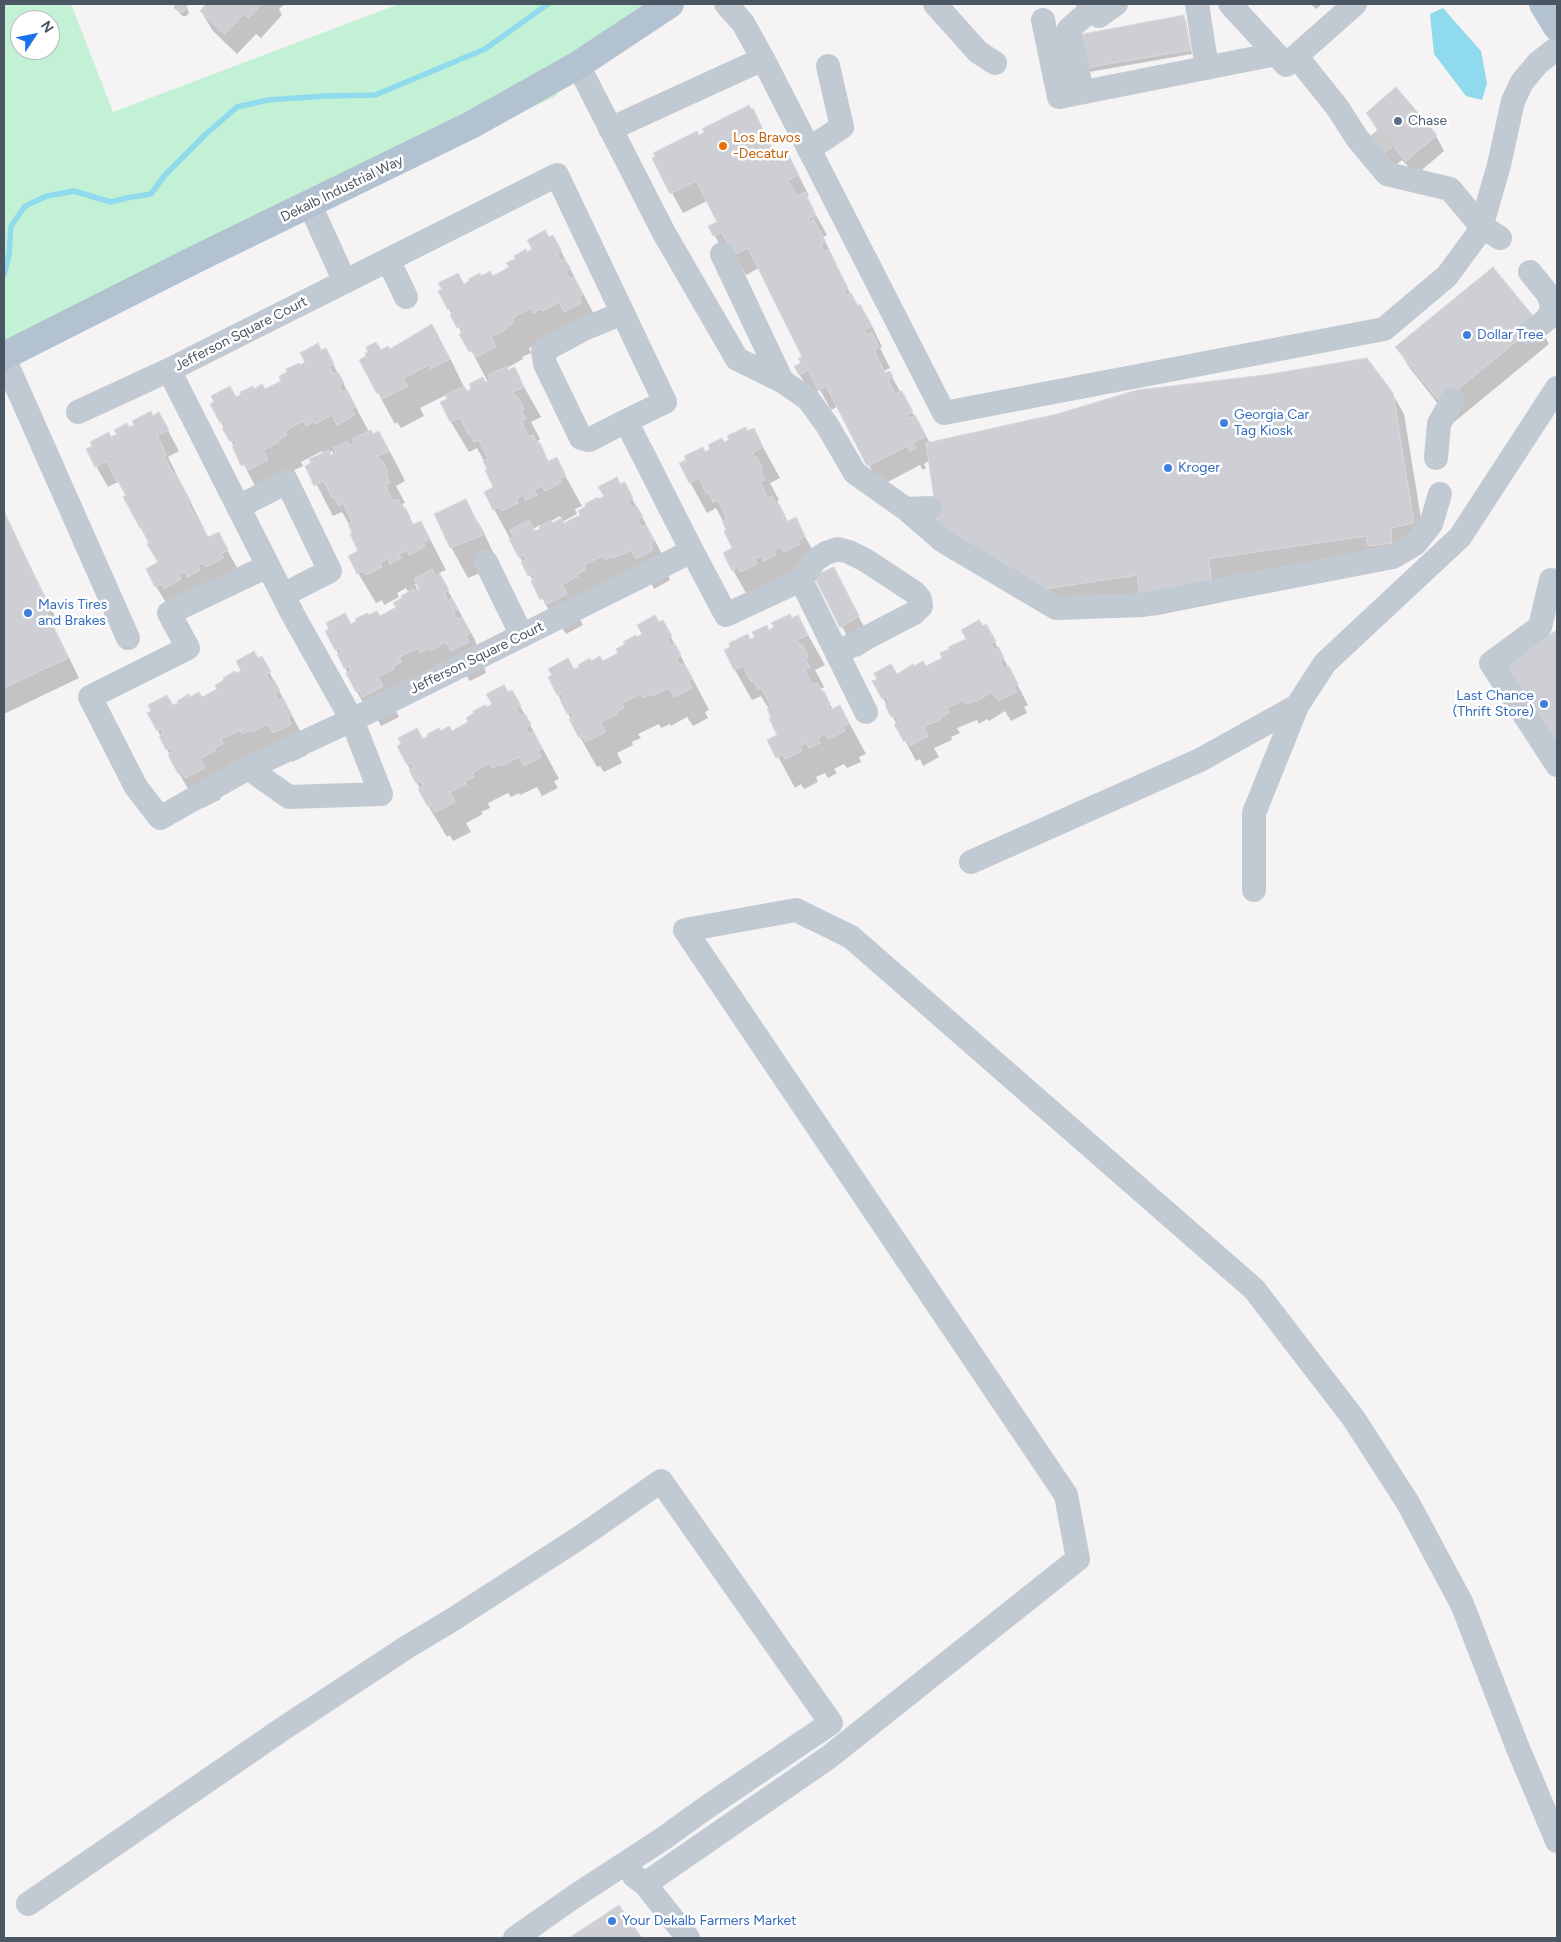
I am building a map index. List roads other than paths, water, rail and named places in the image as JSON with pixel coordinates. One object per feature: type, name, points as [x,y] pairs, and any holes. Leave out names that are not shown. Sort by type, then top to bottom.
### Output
[{"type":"main road","name":"Dekalb Industrial Way","points":[[4,357],[196,259],[472,125],[578,65],[670,4]]},
{"type":"street","points":[[726,4],[742,23],[763,59],[944,413],[1384,329],[1447,276],[1480,231],[1491,232]]},
{"type":"street","points":[[935,4],[978,52],[995,63]]},
{"type":"street","points":[[1082,92],[1069,29],[1090,6],[1099,16],[1116,4]]},
{"type":"street","points":[[1197,4],[1207,68]]},
{"type":"street","points":[[1230,4],[1286,55],[1338,107],[1364,124],[1408,179]]},
{"type":"street","points":[[1043,20],[1059,97],[1207,68],[1286,55],[1355,4]]},
{"type":"street","points":[[1491,232],[1499,165],[1513,102],[1522,82],[1538,63],[1557,48]]},
{"type":"street","points":[[610,129],[763,59]]},
{"type":"street","points":[[578,65],[664,233],[737,358],[782,381],[808,399],[827,425],[855,473],[906,509],[943,541],[1056,608],[1143,606],[1393,558],[1415,544],[1431,524],[1440,494]]},
{"type":"street","points":[[809,149],[842,127],[828,66]]},
{"type":"street","points":[[1338,107],[1357,138],[1387,174],[1450,189],[1491,232]]},
{"type":"street","name":"Jefferson Square Court","points":[[626,421],[665,402],[557,175],[169,370],[283,595],[352,720],[692,551]]},
{"type":"street","points":[[310,205],[345,282]]},
{"type":"street","points":[[722,254],[782,381]]},
{"type":"street","points":[[388,260],[406,297]]},
{"type":"street","points":[[1530,272],[1548,294],[1553,309],[1546,320],[1530,333]]},
{"type":"street","points":[[623,313],[584,329],[543,351],[545,364],[581,438],[590,440],[626,421],[726,615],[801,580],[815,560],[826,553],[838,549],[866,560],[914,592],[920,599],[921,606],[914,613],[837,653]]},
{"type":"street","points":[[4,357],[128,638]]},
{"type":"street","points":[[78,412],[169,370]]},
{"type":"street","points":[[1254,890],[1254,812],[1297,706],[1325,662],[1460,537],[1557,388]]},
{"type":"street","points":[[1436,458],[1439,424],[1452,400]]},
{"type":"street","points":[[238,507],[287,482],[330,571],[283,595]]},
{"type":"street","points":[[906,509],[930,508]]},
{"type":"street","points":[[486,562],[522,636]]},
{"type":"street","points":[[248,768],[289,797],[381,794],[352,720],[248,768],[160,818],[136,787],[90,697],[188,648],[169,613],[268,566]]},
{"type":"street","points":[[801,580],[866,712]]},
{"type":"street","points":[[1551,580],[1540,628],[1491,663],[1557,765]]},
{"type":"street","points":[[971,862],[1200,760],[1297,706]]},
{"type":"street","points":[[646,1884],[829,1757],[1078,1558],[1066,1495],[685,930],[796,910],[851,937],[1254,1289],[1354,1419],[1408,1503],[1462,1604],[1557,1842]]},
{"type":"street","points":[[28,1904],[407,1647],[582,1536],[661,1481],[831,1722],[515,1938]]},
{"type":"street","points":[[621,1867],[646,1884],[688,1938]]},
{"type":"water","points":[[1443,8],[1481,51],[1487,83],[1482,100],[1466,96],[1434,54],[1430,14]]},
{"type":"waterway","points":[[4,275],[9,254],[11,226],[25,206],[47,196],[74,191],[111,202],[151,194],[165,175],[206,134],[237,107],[268,100],[375,95],[485,49],[548,4]]},
{"type":"tunnel","points":[[1372,135],[1386,151]]},
{"type":"place","name":"Chase","points":[[1398,121]]},
{"type":"place","name":"Los Bravos -Decatur","points":[[723,146]]},
{"type":"place","name":"Dollar Tree","points":[[1467,335]]},
{"type":"place","name":"Georgia Car Tag Kiosk","points":[[1224,423]]},
{"type":"place","name":"Kroger","points":[[1168,468]]},
{"type":"place","name":"Mavis Tires and Brakes","points":[[28,613]]},
{"type":"place","name":"Last Chance (Thrift Store)","points":[[1544,704]]},
{"type":"place","name":"Your Dekalb Farmers Market","points":[[612,1921]]}]
